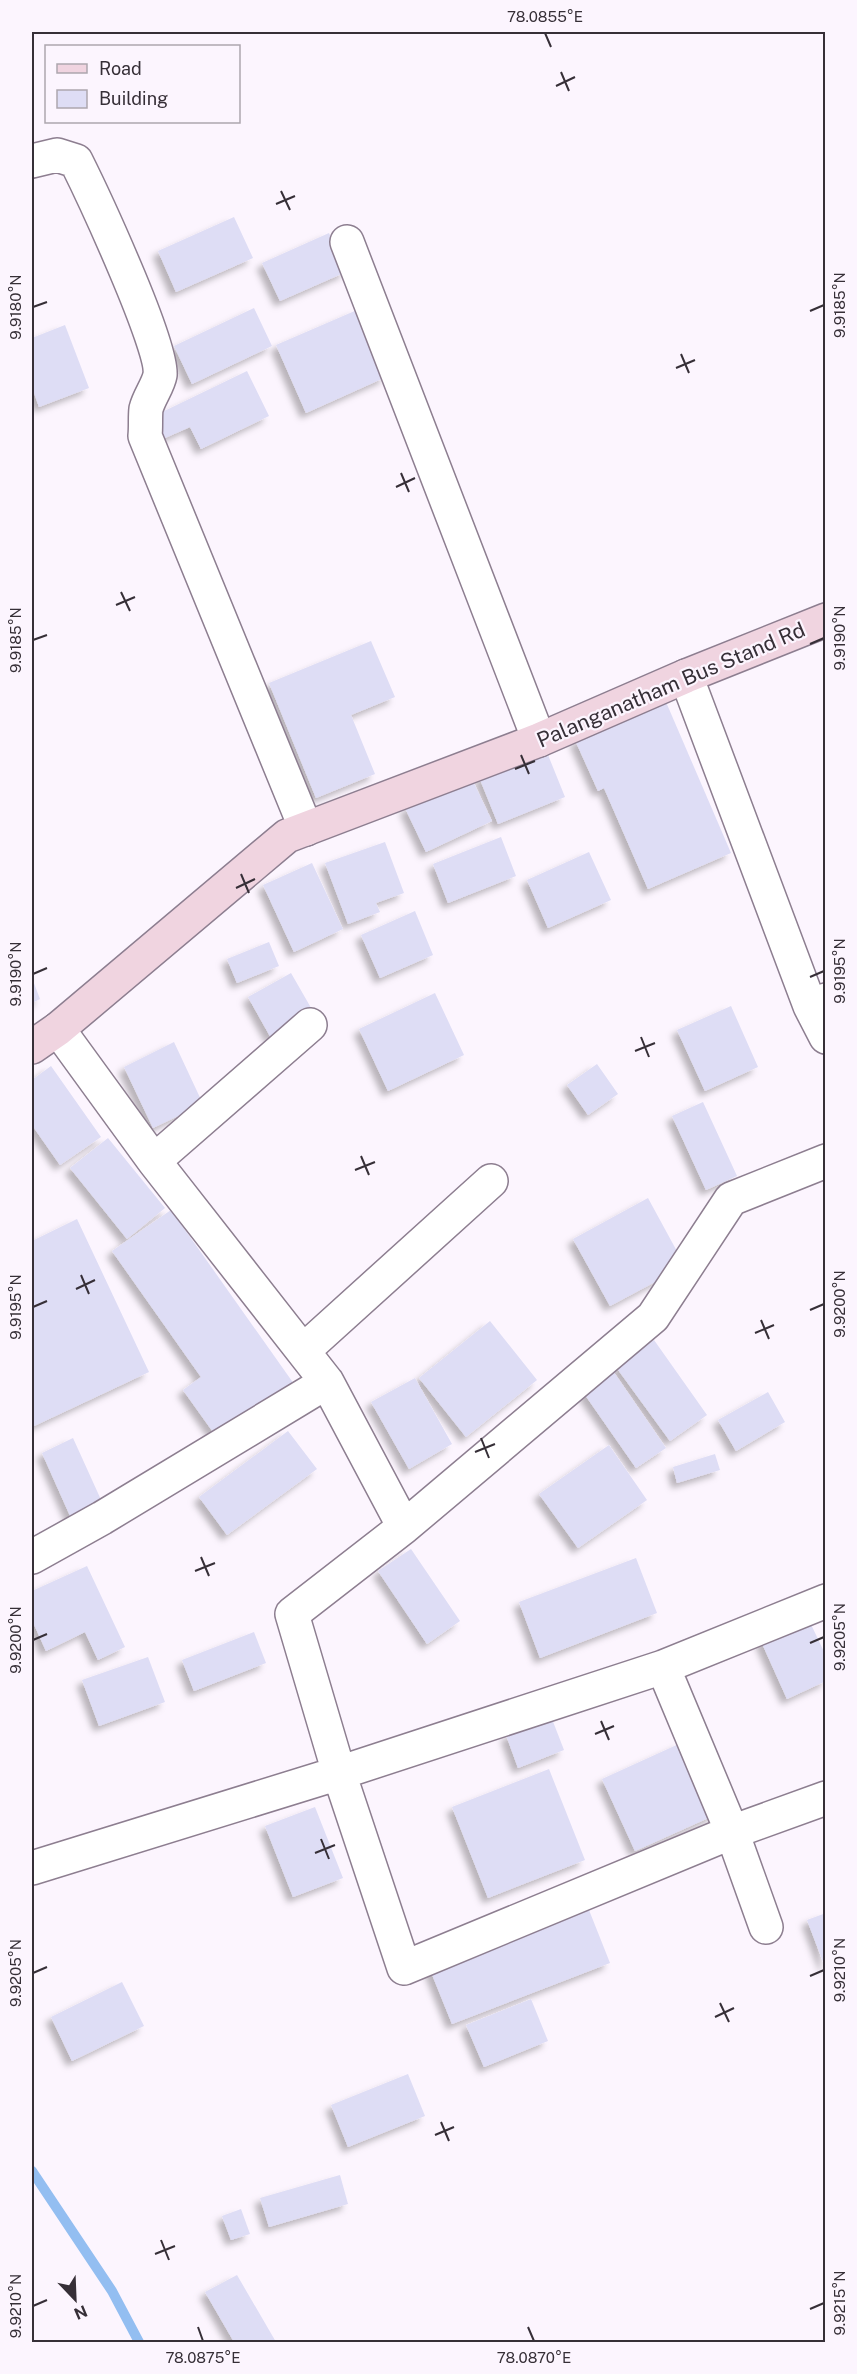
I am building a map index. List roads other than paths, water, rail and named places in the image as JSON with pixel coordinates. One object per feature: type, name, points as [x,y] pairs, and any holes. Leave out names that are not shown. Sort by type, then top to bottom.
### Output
[{"type":"street","points":[[32,161],[57,155],[76,161],[143,314],[154,341],[160,374],[146,408],[145,436],[306,829]]},
{"type":"street","points":[[347,242],[539,740]]},
{"type":"street","name":"Palanganatham Bus Stand Rd","points":[[32,1047],[58,1029],[287,836],[539,740],[686,676],[825,620]]},
{"type":"street","points":[[686,676],[818,1003],[825,1037]]},
{"type":"street","points":[[154,1161],[309,1025]]},
{"type":"street","points":[[58,1029],[154,1161],[327,1382],[404,1527]]},
{"type":"street","points":[[825,1161],[731,1199],[653,1317],[404,1527],[292,1614],[339,1773],[404,1968],[732,1832],[825,1798]]},
{"type":"street","points":[[303,1351],[490,1181]]},
{"type":"street","points":[[32,1557],[102,1518],[327,1382]]},
{"type":"street","points":[[32,1868],[339,1773],[663,1667],[825,1600]]},
{"type":"street","points":[[663,1667],[732,1832],[766,1927]]},
{"type":"waterway","points":[[32,2171],[112,2291],[139,2342]]}]
